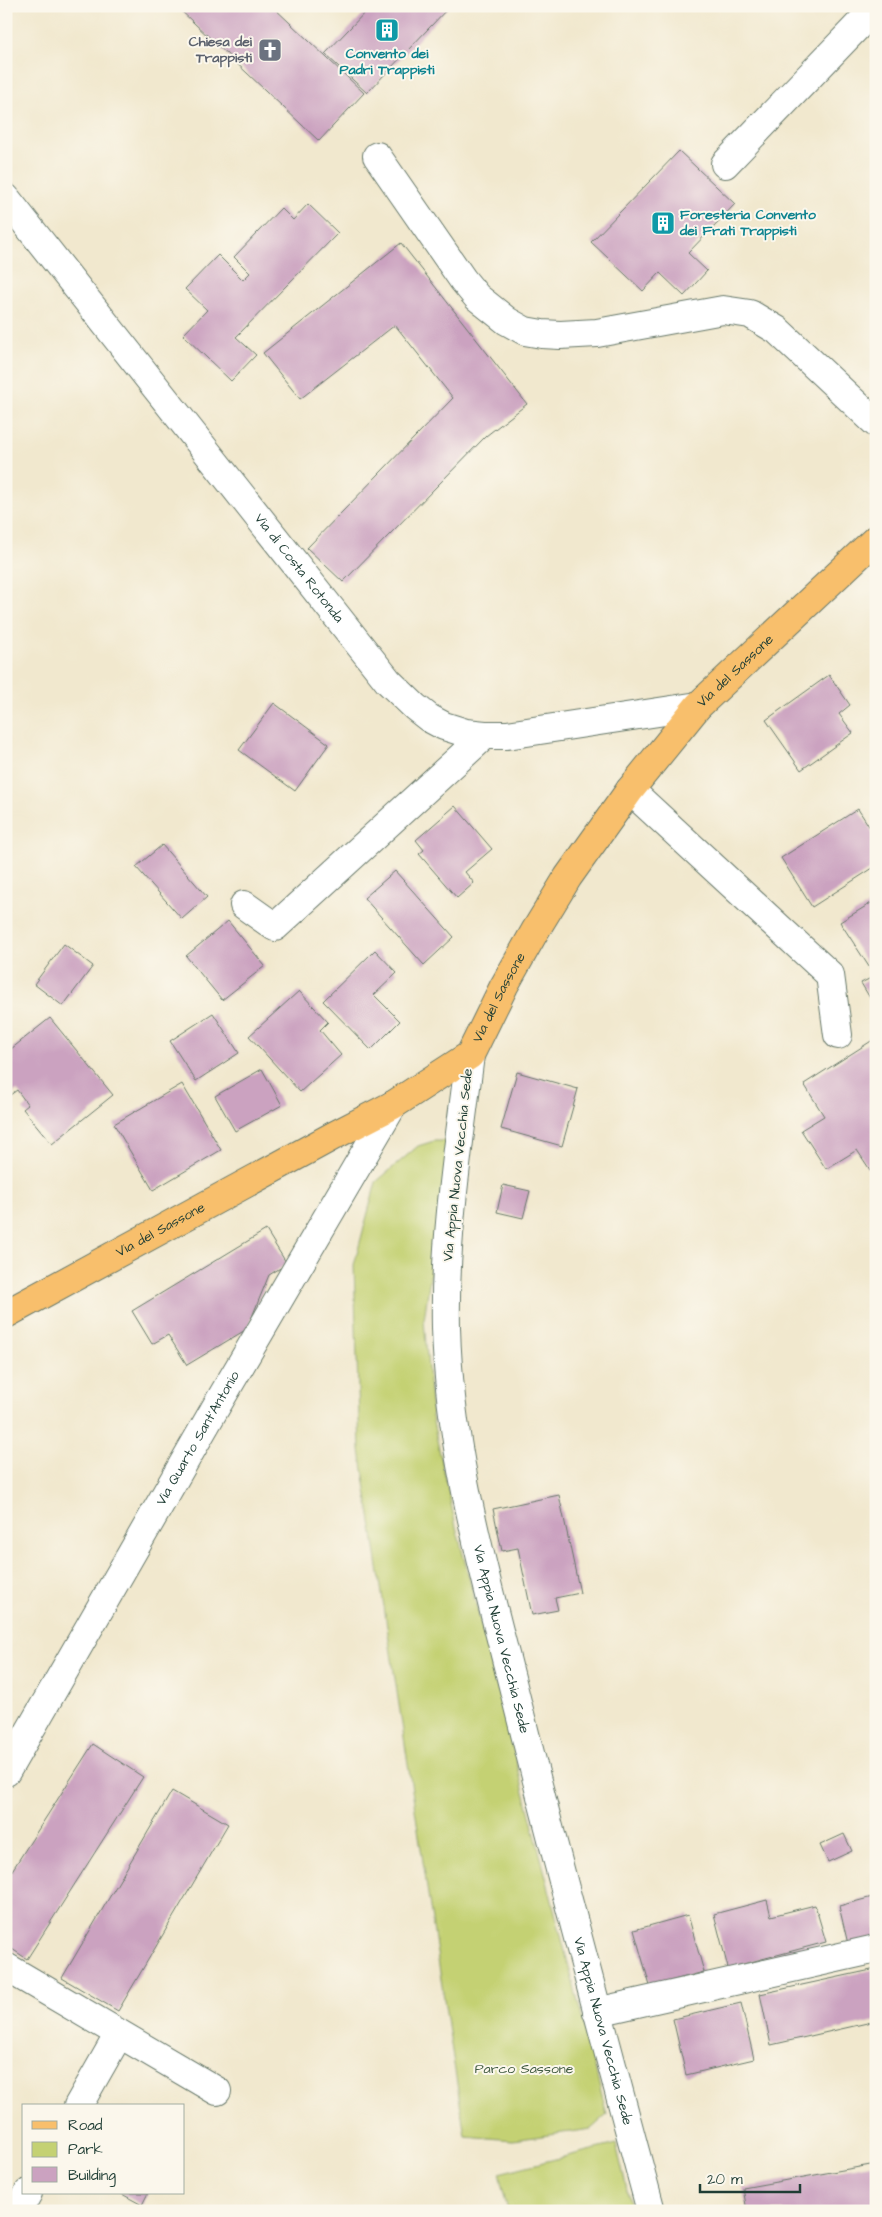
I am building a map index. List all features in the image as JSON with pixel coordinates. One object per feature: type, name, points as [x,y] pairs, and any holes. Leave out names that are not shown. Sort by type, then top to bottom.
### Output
[{"type":"main road","name":"Via del Sassone","points":[[6,1314],[393,1105],[470,1055],[504,986],[535,931],[568,877],[630,790],[698,706],[876,539]]},
{"type":"street","points":[[725,164],[866,10]]},
{"type":"street","points":[[377,156],[463,280],[477,297],[507,321],[525,330],[560,335],[596,333],[717,311],[750,314],[777,330],[876,423]]},
{"type":"street","name":"Via di Costa Rotonda","points":[[6,198],[388,681],[429,718],[444,726],[466,732],[485,735],[507,735],[698,706]]},
{"type":"street","points":[[244,905],[275,926],[485,735]]},
{"type":"street","points":[[630,790],[830,975],[838,1036]]},
{"type":"street","name":"Via Appia Nuova Vecchia Sede","points":[[470,1055],[446,1251],[446,1329],[451,1406],[472,1521],[597,2012],[651,2211]]},
{"type":"street","name":"Via Quarto Sant'Antonio","points":[[6,1772],[217,1405],[393,1105]]},
{"type":"street","points":[[597,2012],[876,1949]]},
{"type":"street","points":[[6,1967],[217,2091]]},
{"type":"street","points":[[79,2104],[119,2034]]},
{"type":"street","points":[[18,2211],[27,2194]]},
{"type":"green space","name":"Parco Sassone","points":[[434,1141],[449,1141],[424,1320],[432,1417],[456,1527],[607,2115],[591,2129],[513,2140],[465,2136],[360,1450],[354,1265],[376,1182],[418,1146]]},
{"type":"green space","points":[[616,2144],[632,2211],[508,2211],[499,2173]]},
{"type":"building","name":"Chiesa dei Trappisti","points":[[176,6],[272,6],[364,93],[319,141]]},
{"type":"building","name":"Convento dei Padri Trappisti","points":[[371,6],[450,6],[367,93],[325,54]]},
{"type":"building","name":"Foresteria Convento dei Frati Trappisti","points":[[679,151],[735,204],[688,253],[707,271],[684,296],[660,273],[643,291],[591,242]]},
{"type":"building","points":[[308,204],[338,233],[236,337],[256,355],[231,381],[183,335],[207,310],[185,289],[218,255],[243,280],[250,273],[234,257],[281,208],[293,220]]},
{"type":"building","points":[[401,243],[527,404],[486,436],[343,582],[307,548],[453,398],[395,325],[300,399],[263,353]]},
{"type":"building","points":[[829,675],[850,705],[839,714],[853,733],[801,770],[766,720]]},
{"type":"building","points":[[274,703],[329,744],[295,791],[239,750]]},
{"type":"building","points":[[455,806],[492,849],[465,872],[474,883],[457,898],[419,854],[424,850],[416,840]]},
{"type":"building","points":[[858,809],[876,837],[876,866],[812,907],[781,858]]},
{"type":"building","points":[[162,845],[207,897],[182,919],[136,867]]},
{"type":"building","points":[[395,871],[454,937],[424,965],[364,898]]},
{"type":"building","points":[[876,900],[876,1008],[861,983],[875,976],[840,922]]},
{"type":"building","points":[[228,921],[265,966],[222,1000],[186,956]]},
{"type":"building","points":[[64,944],[93,966],[63,1006],[34,984]]},
{"type":"building","points":[[375,950],[397,973],[374,995],[400,1021],[371,1050],[323,1001]]},
{"type":"building","points":[[299,991],[328,1022],[320,1030],[341,1055],[300,1092],[249,1036]]},
{"type":"building","points":[[213,1013],[239,1053],[196,1081],[170,1041]]},
{"type":"building","points":[[50,1018],[113,1095],[52,1144],[23,1109],[28,1105],[17,1090],[6,1098],[6,1053]]},
{"type":"building","points":[[876,1038],[876,1179],[857,1150],[826,1169],[801,1130],[824,1116],[804,1084]]},
{"type":"building","points":[[262,1069],[282,1105],[235,1131],[215,1096]]},
{"type":"building","points":[[517,1072],[578,1089],[562,1146],[501,1129]]},
{"type":"building","points":[[182,1084],[221,1150],[153,1190],[114,1124]]},
{"type":"building","points":[[503,1185],[530,1191],[523,1218],[497,1212]]},
{"type":"building","points":[[266,1230],[287,1264],[269,1275],[247,1329],[187,1365],[168,1335],[152,1344],[132,1311]]},
{"type":"building","points":[[559,1495],[580,1593],[555,1598],[558,1610],[532,1615],[518,1548],[502,1551],[493,1509]]},
{"type":"building","points":[[93,1744],[143,1777],[27,1959],[6,1945],[6,1880]]},
{"type":"building","points":[[172,1791],[228,1824],[118,2011],[62,1978]]},
{"type":"building","points":[[844,1834],[852,1851],[828,1862],[820,1845]]},
{"type":"building","points":[[876,1896],[876,1937],[848,1944],[839,1906]]},
{"type":"building","points":[[767,1900],[771,1916],[815,1905],[826,1942],[728,1968],[714,1914]]},
{"type":"building","points":[[688,1915],[704,1972],[650,1986],[634,1930]]},
{"type":"building","points":[[876,1969],[876,2021],[771,2045],[760,1994]]},
{"type":"building","points":[[741,2003],[754,2059],[686,2075],[673,2019]]},
{"type":"building","points":[[876,2164],[876,2211],[868,2211],[867,2208],[854,2211],[747,2211],[743,2188]]},
{"type":"building","points":[[122,2194],[148,2194],[142,2205]]},
{"type":"place","name":"Convento dei Padri Trappisti","points":[[387,30]]},
{"type":"place","name":"Chiesa dei Trappisti","points":[[270,50]]},
{"type":"place","name":"Foresteria Convento dei Frati Trappisti","points":[[663,223]]}]
